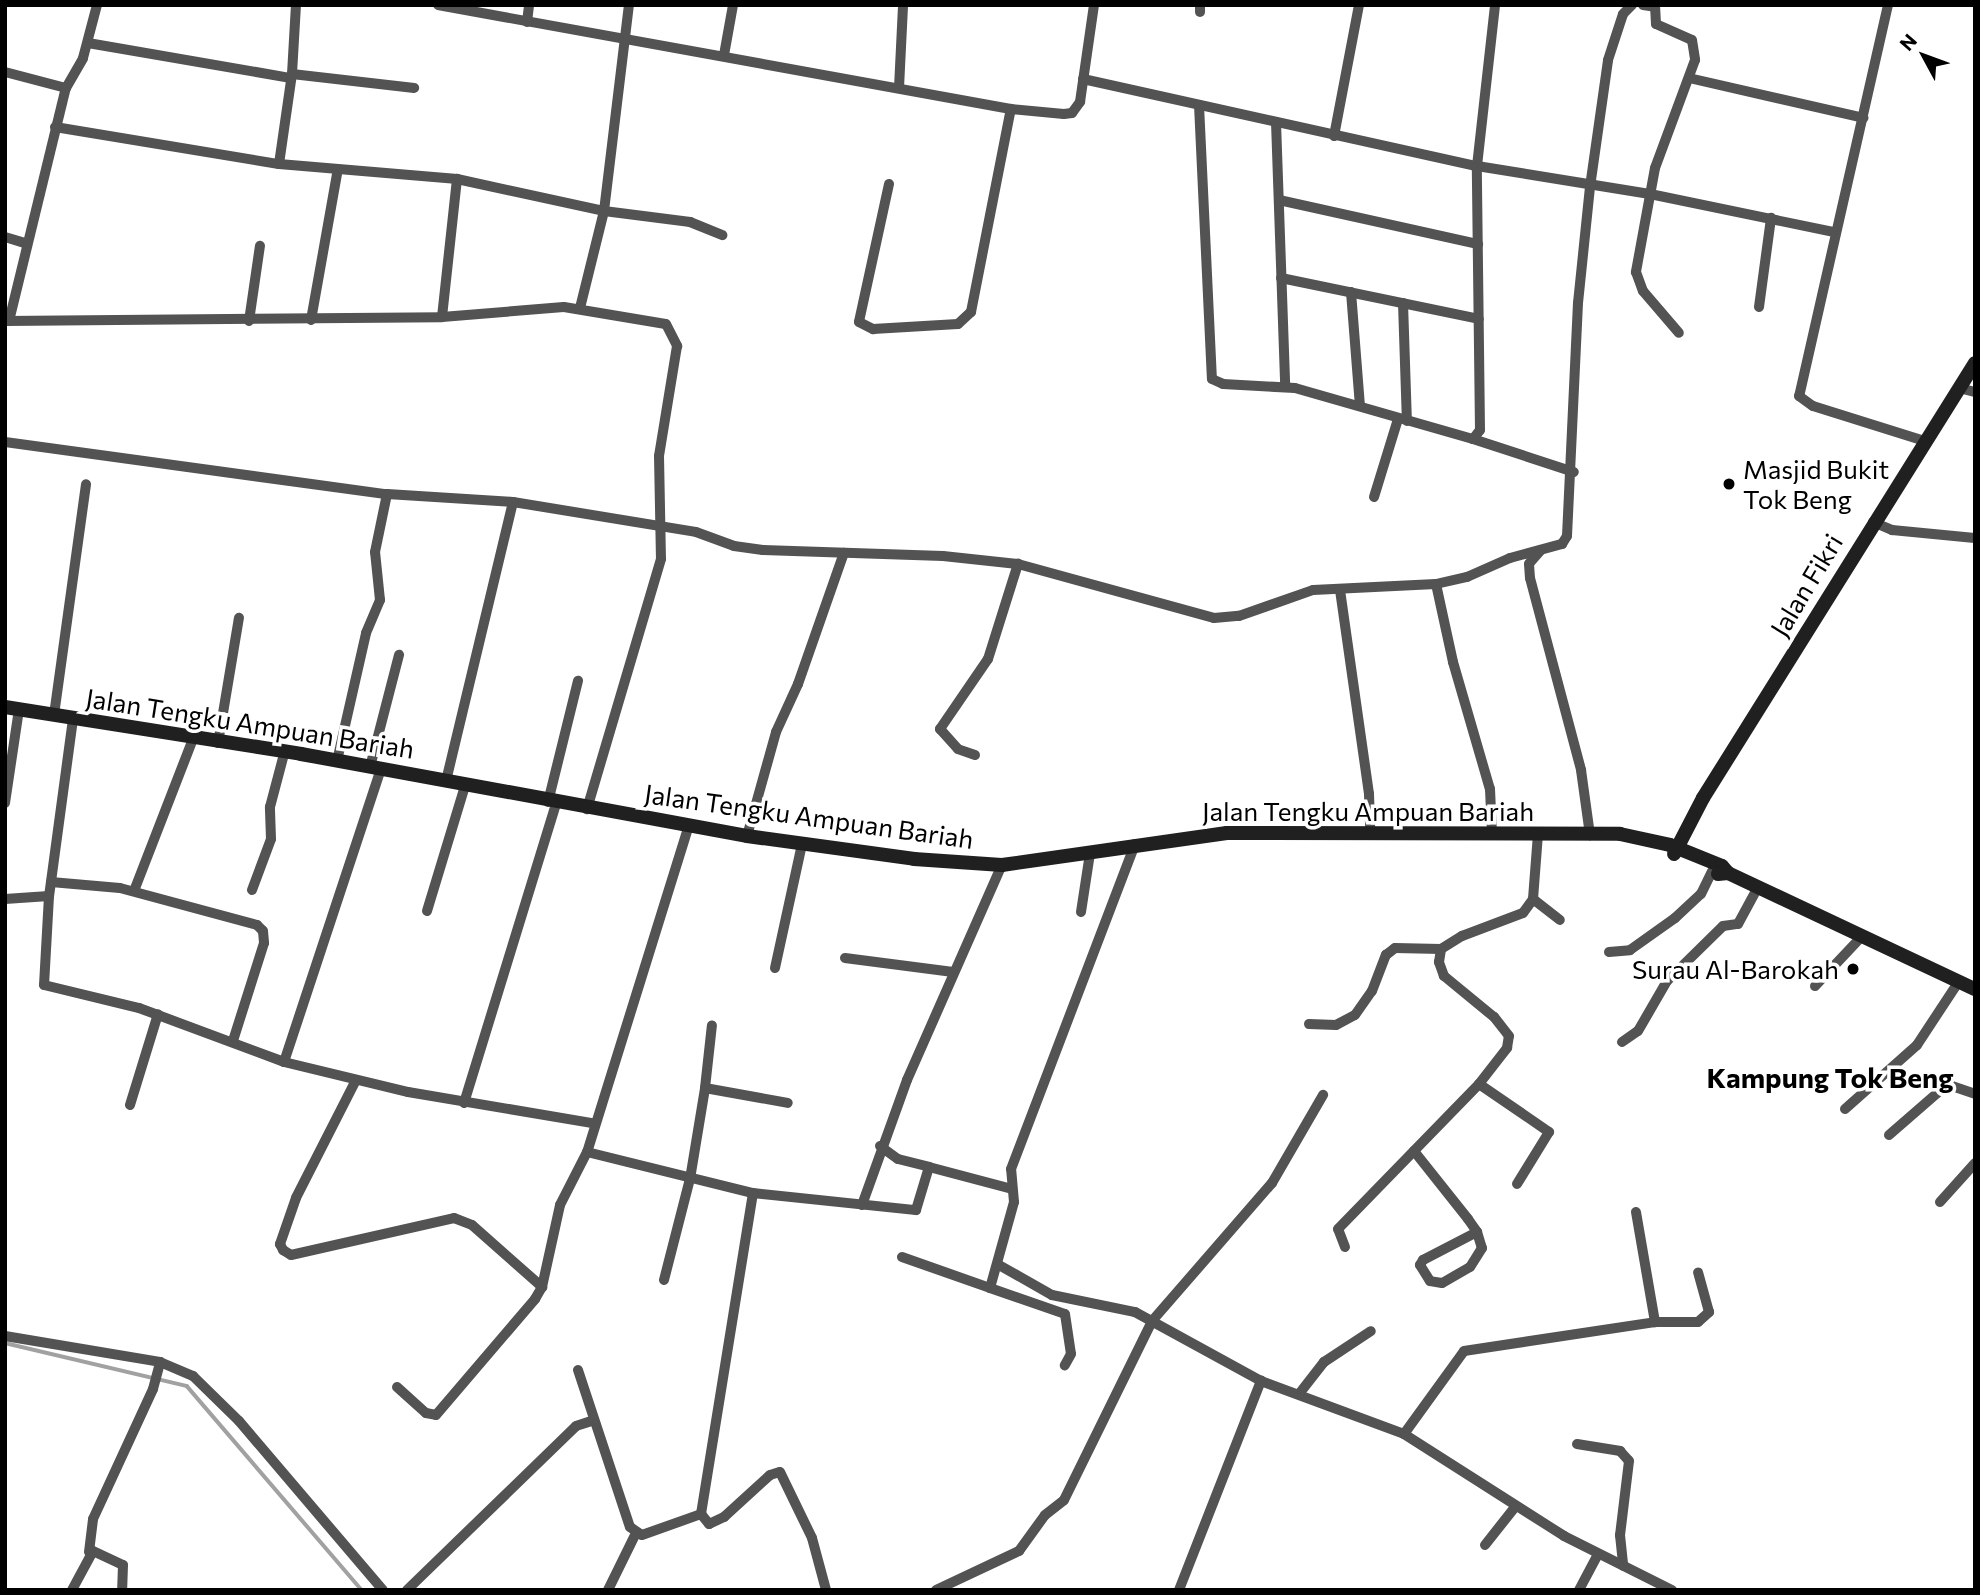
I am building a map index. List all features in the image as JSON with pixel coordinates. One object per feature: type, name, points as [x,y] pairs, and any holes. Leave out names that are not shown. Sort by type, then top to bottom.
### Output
[{"type":"main road","name":"Jalan Fikri","points":[[1672,850],[1873,522],[1975,363]]},
{"type":"main road","name":"Jalan Tengku Ampuan Bariah","points":[[12,708],[337,761],[552,803],[747,836],[914,859],[1002,865],[1090,853],[1135,843],[1227,833],[1370,831],[1612,837],[1672,850],[1720,870],[1975,989]]},
{"type":"main road","name":"Jalan Fikri","points":[[1672,850],[1696,816],[1703,798]]},
{"type":"main road","points":[[1696,816],[1694,835],[1700,847],[1720,870]]},
{"type":"street","points":[[97,5],[88,43],[66,88],[7,321],[156,317],[311,320],[442,317],[580,308],[657,320],[675,336],[659,456],[661,559],[587,809]]},
{"type":"street","points":[[279,164],[292,76],[296,5]]},
{"type":"street","points":[[438,5],[1011,109],[1072,114],[1080,102],[1094,5]]},
{"type":"street","points":[[527,22],[529,5]]},
{"type":"street","points":[[580,308],[604,211],[628,40],[629,5]]},
{"type":"street","points":[[724,55],[733,5]]},
{"type":"street","points":[[899,88],[904,5]]},
{"type":"street","points":[[1334,136],[1359,5]]},
{"type":"street","points":[[1473,439],[1480,430],[1477,166],[1495,5]]},
{"type":"street","points":[[5,442],[387,494],[513,502],[661,529],[696,532],[744,547],[1018,564],[1214,618],[1239,616],[1313,590],[1436,584],[1467,577],[1510,558],[1562,544],[1567,536],[1574,472],[1578,303],[1590,187],[1608,60],[1623,14],[1632,5]]},
{"type":"street","points":[[1643,5],[1655,6],[1657,24],[1692,40],[1695,60],[1650,194],[1638,257],[1638,282],[1679,333]]},
{"type":"street","points":[[1888,5],[1863,118],[1833,232],[1799,396],[1813,407],[1925,441]]},
{"type":"street","points":[[88,43],[292,76],[414,88]]},
{"type":"street","points":[[5,72],[66,88]]},
{"type":"street","points":[[1689,78],[1863,118]]},
{"type":"street","points":[[1083,79],[1477,166],[1590,187],[1650,194],[1833,232]]},
{"type":"street","points":[[1199,105],[1212,379],[1223,384],[1285,386],[1473,439],[1574,472]]},
{"type":"street","points":[[889,184],[859,322],[873,329],[958,324],[971,312],[1011,109]]},
{"type":"street","points":[[1276,122],[1285,386]]},
{"type":"street","points":[[55,127],[279,164],[457,179],[604,211],[690,222],[723,235]]},
{"type":"street","points":[[311,320],[338,169]]},
{"type":"street","points":[[442,317],[457,179]]},
{"type":"street","points":[[1279,200],[1478,244]]},
{"type":"street","points":[[1759,307],[1771,218]]},
{"type":"street","points":[[5,237],[26,243]]},
{"type":"street","points":[[249,320],[260,246]]},
{"type":"street","points":[[1281,278],[1479,319]]},
{"type":"street","points":[[1351,292],[1360,406]]},
{"type":"street","points":[[1374,497],[1403,420],[1402,303]]},
{"type":"street","points":[[1959,388],[1975,392]]},
{"type":"street","points":[[54,715],[86,484]]},
{"type":"street","points":[[337,761],[366,633],[380,600],[375,552],[387,494]]},
{"type":"street","points":[[446,781],[513,502]]},
{"type":"street","points":[[1873,522],[1892,530],[1975,538]]},
{"type":"street","points":[[1543,548],[1529,564],[1530,578],[1581,770],[1590,835]]},
{"type":"street","points":[[747,836],[776,732],[799,684],[844,553]]},
{"type":"street","points":[[1510,558],[1530,578]]},
{"type":"street","points":[[975,755],[958,748],[942,733],[941,726],[988,659],[1018,564]]},
{"type":"street","points":[[1436,584],[1453,662],[1490,789],[1493,833]]},
{"type":"street","points":[[1340,590],[1369,794],[1370,831]]},
{"type":"street","points":[[218,743],[239,618]]},
{"type":"street","points":[[284,1062],[376,768],[399,655]]},
{"type":"street","points":[[464,1103],[552,803],[578,681]]},
{"type":"street","points":[[5,803],[12,708]]},
{"type":"street","points":[[73,719],[49,896],[44,985],[158,1014],[284,1062],[464,1103],[592,1123]]},
{"type":"street","points":[[134,891],[192,739]]},
{"type":"street","points":[[251,890],[271,839],[270,807],[284,754]]},
{"type":"street","points":[[427,911],[465,786]]},
{"type":"street","points":[[397,1387],[426,1413],[436,1415],[542,1287],[560,1205],[587,1152],[592,1123],[689,825]]},
{"type":"street","points":[[1309,1024],[1336,1025],[1355,1015],[1368,998],[1385,955],[1395,947],[1441,949],[1483,926],[1513,919],[1533,899],[1538,834]]},
{"type":"street","points":[[990,1288],[999,1265],[1014,1202],[1012,1169],[1135,843]]},
{"type":"street","points":[[775,968],[802,844]]},
{"type":"street","points":[[1081,912],[1090,853]]},
{"type":"street","points":[[862,1205],[880,1146],[953,972],[1002,865]]},
{"type":"street","points":[[1609,953],[1630,950],[1675,918],[1701,894],[1720,870]]},
{"type":"street","points":[[51,882],[134,891],[257,925],[263,931],[264,943],[233,1041]]},
{"type":"street","points":[[1622,1042],[1638,1031],[1676,971],[1723,926],[1738,924],[1758,887]]},
{"type":"street","points":[[5,899],[49,896]]},
{"type":"street","points":[[1533,899],[1560,920]]},
{"type":"street","points":[[1815,986],[1863,935]]},
{"type":"street","points":[[1345,1247],[1338,1229],[1479,1084],[1507,1048],[1509,1037],[1494,1017],[1444,976],[1441,949]]},
{"type":"street","points":[[845,958],[953,972]]},
{"type":"street","points":[[1845,1109],[1917,1045],[1959,981]]},
{"type":"street","points":[[130,1105],[158,1014]]},
{"type":"street","points":[[664,1280],[690,1179],[712,1025]]},
{"type":"street","points":[[356,1080],[296,1198],[280,1244],[283,1250],[291,1255],[454,1218],[472,1225],[542,1287]]},
{"type":"street","points":[[1479,1084],[1549,1132],[1517,1184]]},
{"type":"street","points":[[1889,1135],[1943,1088],[1952,1086],[1975,1094]]},
{"type":"street","points":[[705,1088],[788,1103]]},
{"type":"street","points":[[936,1590],[1019,1551],[1045,1515],[1064,1500],[1152,1321],[1272,1183],[1323,1095]]},
{"type":"street","points":[[880,1146],[898,1159],[1012,1189]]},
{"type":"street","points":[[587,1152],[753,1193],[916,1210],[929,1167]]},
{"type":"street","points":[[1414,1152],[1477,1232],[1482,1248],[1476,1261],[1442,1283],[1430,1281],[1420,1265],[1423,1260],[1477,1232]]},
{"type":"street","points":[[1940,1202],[1975,1163]]},
{"type":"street","points":[[753,1193],[701,1514],[709,1524],[715,1522],[739,1507],[770,1475],[780,1472],[812,1538],[826,1590]]},
{"type":"street","points":[[1636,1212],[1655,1322]]},
{"type":"street","points":[[902,1257],[1065,1314],[1071,1353],[1065,1365]]},
{"type":"street","points":[[999,1265],[1052,1295],[1117,1308],[1152,1321],[1261,1381],[1404,1434],[1515,1507],[1598,1555],[1672,1590]]},
{"type":"street","points":[[1404,1434],[1464,1351],[1655,1322],[1698,1322],[1709,1312],[1698,1272]]},
{"type":"street","points":[[1299,1394],[1324,1362],[1371,1331]]},
{"type":"street","points":[[5,1336],[182,1369],[215,1394],[383,1590]]},
{"type":"street","points":[[72,1590],[89,1552],[93,1520],[153,1389],[159,1365]]},
{"type":"street","points":[[578,1370],[626,1518],[636,1533]]},
{"type":"street","points":[[1179,1590],[1261,1381]]},
{"type":"street","points":[[407,1590],[576,1426],[594,1420]]},
{"type":"street","points":[[1577,1444],[1620,1451],[1629,1461],[1620,1535],[1623,1566]]},
{"type":"street","points":[[1485,1545],[1515,1507]]},
{"type":"street","points":[[636,1533],[661,1530],[701,1514]]},
{"type":"street","points":[[608,1590],[636,1533]]},
{"type":"street","points":[[89,1552],[123,1565],[122,1590]]},
{"type":"street","points":[[1579,1590],[1598,1555]]},
{"type":"waterway","points":[[5,1343],[187,1386],[362,1590]]},
{"type":"place","name":"Masjid Bukit Tok Beng","points":[[1729,484]]},
{"type":"place","name":"Surau Al-Barokah","points":[[1853,969]]},
{"type":"district","name":"Kampung Tok Beng","points":[[1830,1077]]}]
